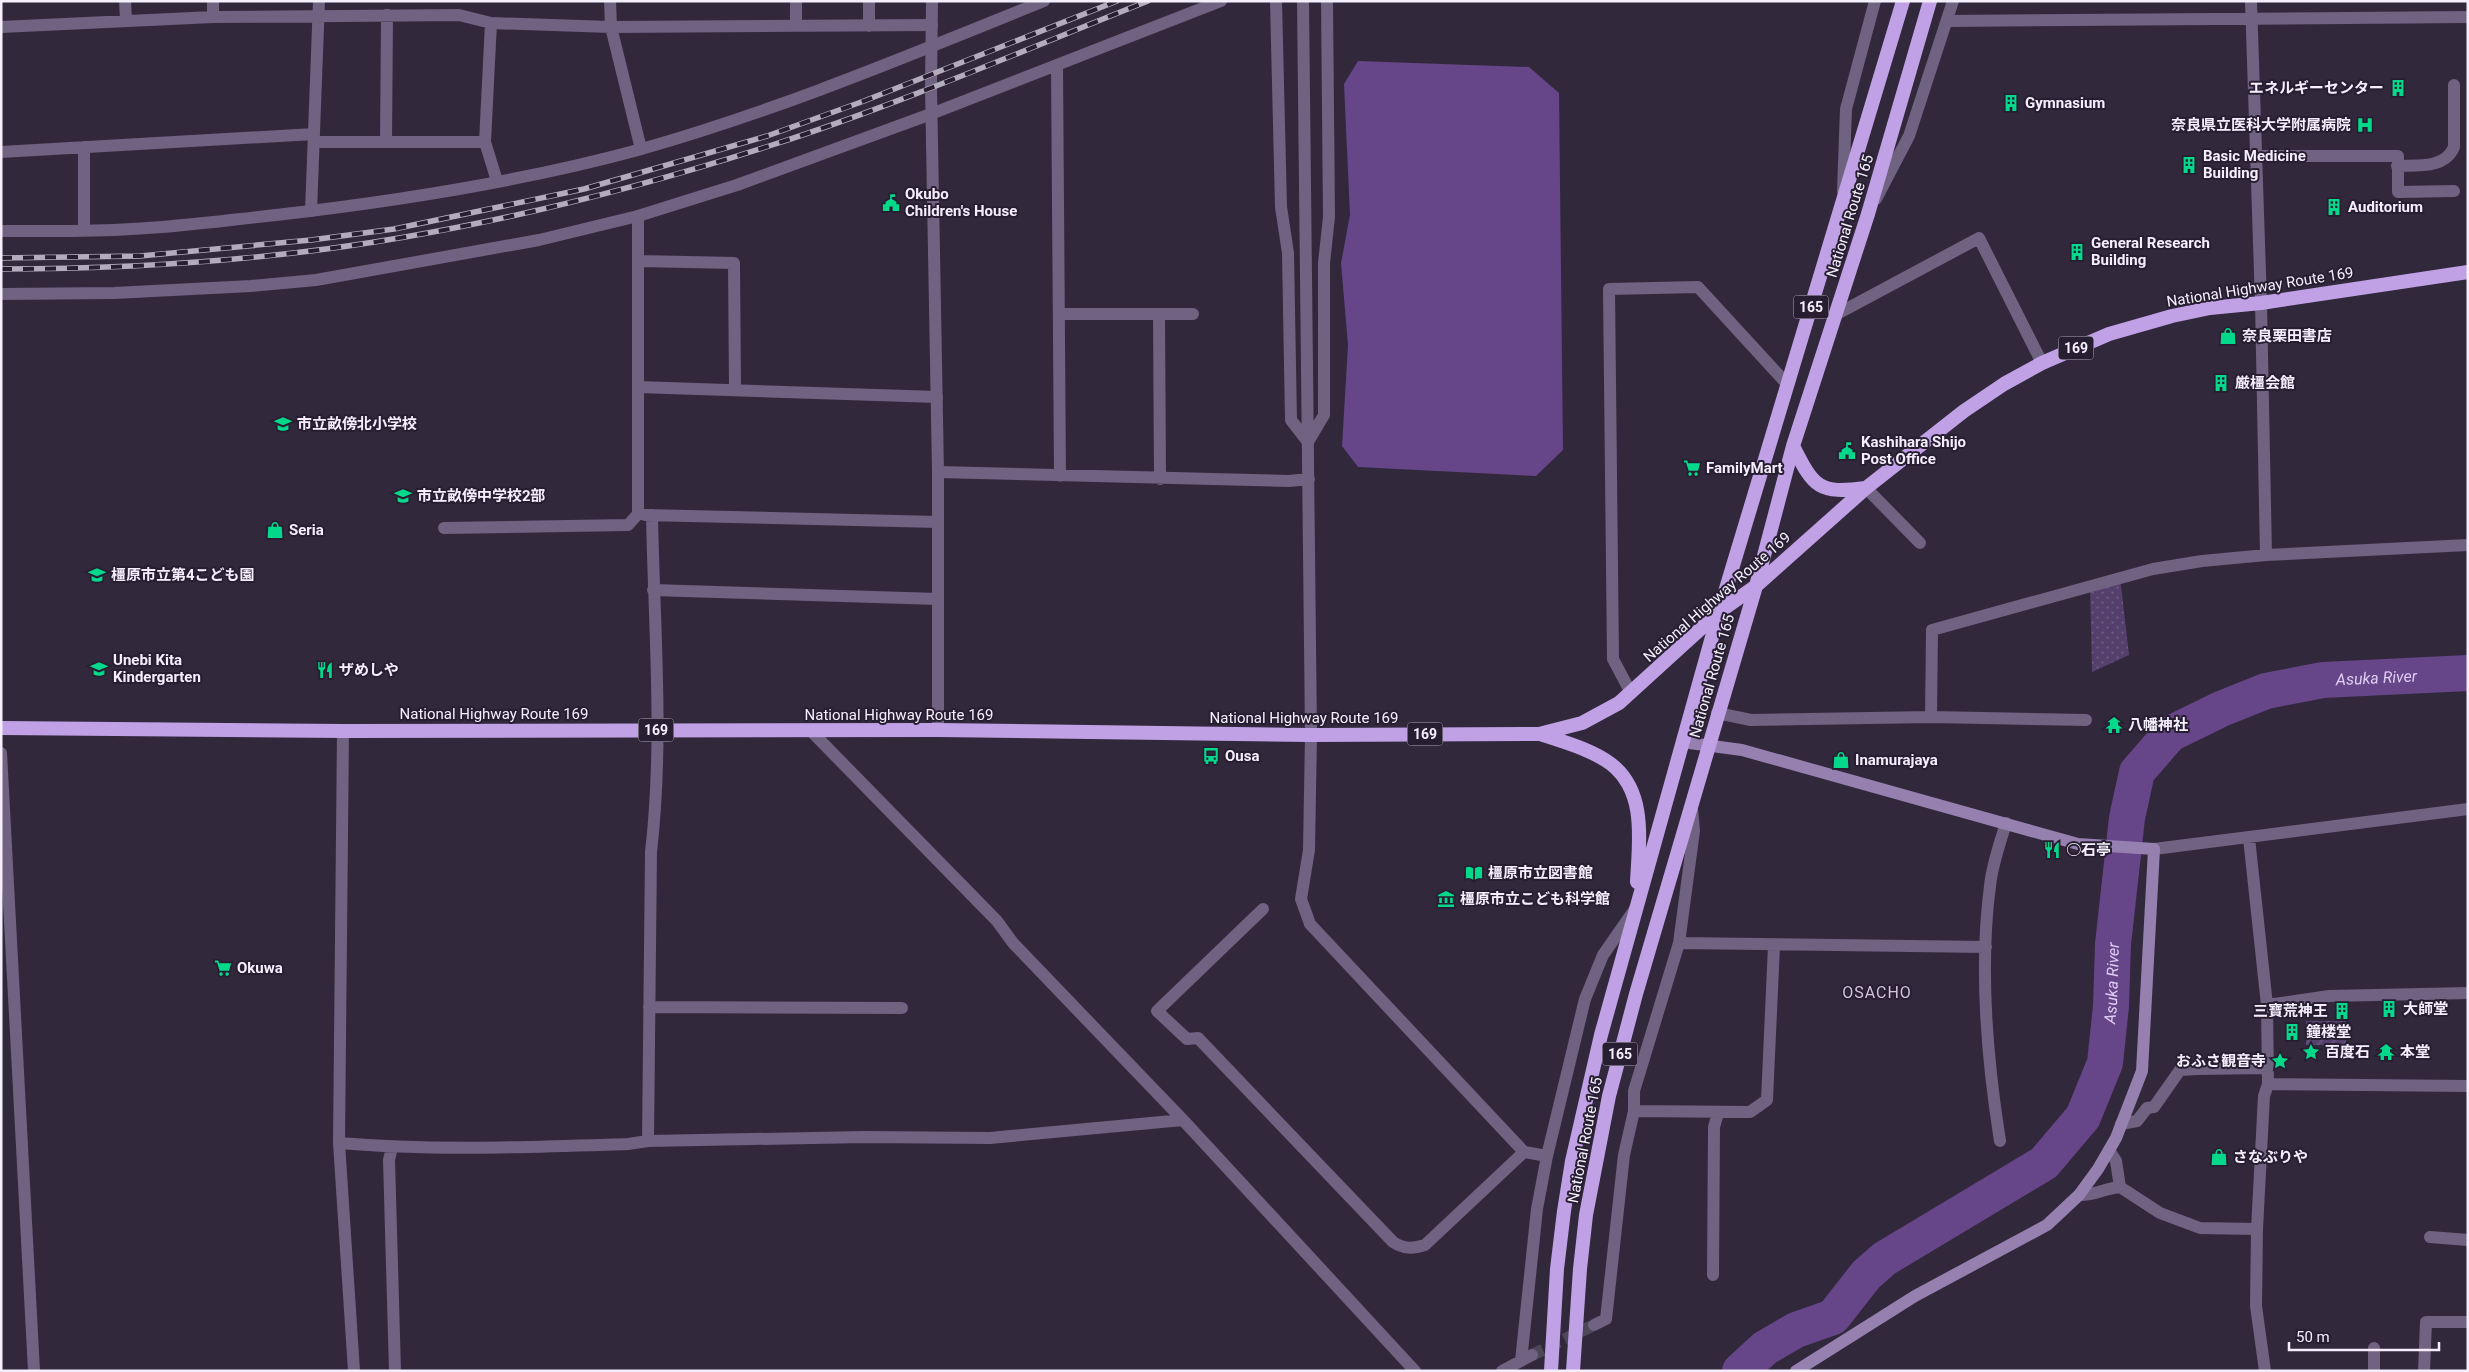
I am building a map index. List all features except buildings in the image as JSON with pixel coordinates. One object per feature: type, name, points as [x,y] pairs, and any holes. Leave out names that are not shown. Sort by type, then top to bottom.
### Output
[{"type":"highway","name":"National Route 165","points":[[1551,1371],[1557,1269],[1572,1161],[1592,1073],[1719,612],[1903,1]]},
{"type":"highway","name":"National Route 165","points":[[1573,1371],[1580,1269],[1594,1165],[1609,1096],[1636,994],[1756,586],[1793,446],[1868,214],[1930,1]]},
{"type":"highway","name":"National Highway Route 169","points":[[1,728],[343,731],[938,730],[1311,735],[1539,734],[1582,724],[1619,703],[1719,612],[1756,586],[1866,488],[1964,411],[2004,384],[2042,363],[2109,334],[2146,322],[2210,308],[2468,272]]},
{"type":"highway","points":[[1793,446],[1807,473],[1821,487],[1839,491],[1866,488]]},
{"type":"highway","points":[[1539,734],[1594,754],[1610,763],[1627,781],[1633,794],[1640,827],[1636,908]]},
{"type":"main road","points":[[1682,742],[1742,750],[2078,844],[2149,849],[2142,1071],[2122,1124],[2109,1150],[2079,1195],[2047,1225],[2031,1235],[1915,1296],[1796,1371]]},
{"type":"street","points":[[125,1],[126,20]]},
{"type":"street","points":[[213,1],[213,17]]},
{"type":"street","points":[[311,211],[319,1]]},
{"type":"street","points":[[610,1],[611,27],[641,149]]},
{"type":"street","points":[[796,1],[796,26]]},
{"type":"street","points":[[869,1],[869,26]]},
{"type":"street","points":[[932,1],[931,47],[938,472],[938,730]]},
{"type":"street","points":[[1,232],[170,226],[311,211],[421,196],[497,182],[641,149],[732,121],[833,86],[1044,1]]},
{"type":"street","points":[[1,294],[114,293],[251,286],[339,277],[539,240],[638,216],[737,185],[932,114],[1221,1]]},
{"type":"street","points":[[1276,1],[1281,207],[1288,253],[1291,420],[1308,442]]},
{"type":"street","points":[[1303,1],[1311,735],[1308,850],[1301,899],[1310,924],[1524,1152],[1547,1156]]},
{"type":"street","points":[[1308,442],[1324,415],[1324,263],[1330,217],[1327,1]]},
{"type":"street","points":[[1842,206],[1846,109],[1875,1]]},
{"type":"street","points":[[1868,214],[1908,136],[1953,1]]},
{"type":"street","points":[[2252,1],[2266,555]]},
{"type":"street","points":[[1,27],[213,17],[458,14],[491,23],[611,27],[932,26]]},
{"type":"street","points":[[386,15],[386,142]]},
{"type":"street","points":[[1947,21],[2468,17]]},
{"type":"street","points":[[491,23],[485,142],[497,182]]},
{"type":"street","points":[[1058,66],[1060,476]]},
{"type":"street","points":[[2397,166],[2436,164],[2451,155],[2454,147],[2454,85]]},
{"type":"street","points":[[1,152],[314,138],[386,142],[485,142]]},
{"type":"street","points":[[84,147],[84,230]]},
{"type":"street","points":[[2256,156],[2398,156],[2398,192],[2454,191]]},
{"type":"street","points":[[444,528],[628,525],[638,514],[638,216]]},
{"type":"street","points":[[1836,314],[1979,238],[2042,363]]},
{"type":"street","points":[[639,261],[734,263],[735,389]]},
{"type":"street","points":[[1631,693],[1613,659],[1609,288],[1698,287],[1787,384]]},
{"type":"street","points":[[1060,314],[1193,314]]},
{"type":"street","points":[[1159,314],[1160,478]]},
{"type":"street","points":[[638,387],[937,397]]},
{"type":"street","points":[[938,472],[1289,481],[1308,478]]},
{"type":"street","points":[[1866,488],[1920,542]]},
{"type":"street","points":[[638,514],[938,522]]},
{"type":"street","points":[[648,1141],[651,852],[656,805],[659,730],[652,515]]},
{"type":"street","points":[[1931,717],[1932,630],[2153,569],[2202,561],[2266,555],[2468,545]]},
{"type":"street","points":[[653,590],[938,599]]},
{"type":"street","points":[[1718,713],[1751,720],[1931,717],[2086,720]]},
{"type":"street","points":[[343,731],[339,1143],[354,1371]]},
{"type":"street","points":[[811,731],[998,921],[1013,943],[1183,1120],[1415,1371]]},
{"type":"street","points":[[1,752],[34,1371]]},
{"type":"street","points":[[1594,1325],[1606,1319],[1623,1164],[1634,1112],[1634,1091],[1679,943],[1694,830],[1691,806]]},
{"type":"street","points":[[2149,849],[2249,838],[2468,809]]},
{"type":"street","points":[[2000,1141],[1989,1073],[1986,947],[1990,885],[2006,823]]},
{"type":"street","points":[[2249,838],[2267,1006],[2268,1084],[2264,1096],[2257,1229],[2256,1306],[2265,1371]]},
{"type":"street","points":[[1521,1361],[1537,1209],[1547,1156],[1585,999],[1603,955],[1636,908]]},
{"type":"street","points":[[1264,909],[1157,1011],[1187,1039],[1198,1038],[1393,1242],[1403,1248],[1415,1248],[1425,1245],[1524,1152]]},
{"type":"street","points":[[1679,943],[1774,946],[1986,947]]},
{"type":"street","points":[[1634,1112],[1750,1112],[1767,1100],[1774,946]]},
{"type":"street","points":[[2267,1006],[2329,996],[2468,993]]},
{"type":"street","points":[[649,1007],[902,1008]]},
{"type":"street","points":[[2122,1124],[2137,1120],[2147,1108],[2154,1107],[2180,1070],[2267,1068]]},
{"type":"street","points":[[2268,1084],[2426,1084],[2468,1086]]},
{"type":"street","points":[[1713,1275],[1714,1127],[1718,1112]]},
{"type":"street","points":[[339,1143],[392,1147],[515,1147],[628,1144],[648,1141],[864,1137],[990,1138],[1183,1120]]},
{"type":"street","points":[[392,1147],[389,1160],[395,1371]]},
{"type":"street","points":[[2109,1150],[2116,1161],[2120,1187]]},
{"type":"street","points":[[2079,1195],[2089,1196],[2108,1188],[2120,1187],[2160,1213],[2200,1228],[2257,1229]]},
{"type":"street","points":[[2430,1238],[2468,1240]]},
{"type":"street","points":[[2424,1371],[2426,1322],[2468,1322]]},
{"type":"street","points":[[2374,1348],[2374,1371]]},
{"type":"street","points":[[1502,1371],[1532,1355]]},
{"type":"shaded area","points":[[1358,61],[1529,67],[1559,93],[1563,450],[1536,476],[1358,467],[1342,446],[1348,345],[1341,263],[1350,215],[1344,84]]},
{"type":"shaded area","points":[[2120,577],[2129,655],[2092,672],[2090,585]]},
{"type":"shaded area","points":[[2306,1021],[2346,1021],[2346,1045],[2306,1045]]},
{"type":"waterway","name":"Asuka River","points":[[1740,1371],[1765,1348],[1796,1330],[1833,1317],[1866,1275],[1884,1259],[2044,1163],[2083,1117],[2105,1063],[2111,1006],[2113,944],[2127,818],[2137,772],[2170,734],[2221,709],[2266,691],[2323,680],[2468,673]]},
{"type":"tunnel","points":[[1532,1355],[1594,1325]]},
{"type":"railway","points":[[1,258],[140,256],[311,240],[394,229],[584,189],[767,136],[864,101],[1117,1]]},
{"type":"railway","points":[[1,269],[153,265],[305,252],[451,229],[543,209],[634,186],[817,130],[959,77],[1148,1]]},
{"type":"place","name":"エネルギーセンター","points":[[2398,88]]},
{"type":"place","name":"Gymnasium","points":[[2011,103]]},
{"type":"place","name":"奈良県立医科大学附属病院","points":[[2365,125]]},
{"type":"place","name":"Basic Medicine Building","points":[[2189,165]]},
{"type":"place","name":"Okubo Children's House","points":[[891,203]]},
{"type":"place","name":"Auditorium","points":[[2334,207]]},
{"type":"place","name":"General Research Building","points":[[2077,252]]},
{"type":"place","name":"奈良栗田書店","points":[[2228,336]]},
{"type":"place","name":"厳橿会館","points":[[2221,383]]},
{"type":"place","name":"市立畝傍北小学校","points":[[283,424]]},
{"type":"place","name":"Kashihara Shijo Post Office","points":[[1847,451]]},
{"type":"place","name":"FamilyMart","points":[[1692,468]]},
{"type":"place","name":"市立畝傍中学校2部","points":[[403,496]]},
{"type":"place","name":"Seria","points":[[275,530]]},
{"type":"place","name":"橿原市立第4こども園","points":[[97,575]]},
{"type":"place","name":"Unebi Kita Kindergarten","points":[[99,669]]},
{"type":"place","name":"ザめしや","points":[[325,670]]},
{"type":"place","name":"八幡神社","points":[[2114,725]]},
{"type":"place","name":"Ousa","points":[[1211,756]]},
{"type":"place","name":"Inamurajaya","points":[[1841,760]]},
{"type":"place","name":"○石亭","points":[[2052,850]]},
{"type":"place","name":"橿原市立図書館","points":[[1474,873]]},
{"type":"place","name":"橿原市立こども科学館","points":[[1446,899]]},
{"type":"place","name":"Okuwa","points":[[223,968]]},
{"type":"place","name":"大師堂","points":[[2389,1009]]},
{"type":"place","name":"三寶荒神王","points":[[2342,1011]]},
{"type":"place","name":"鐘楼堂","points":[[2292,1032]]},
{"type":"place","name":"百度石","points":[[2311,1052]]},
{"type":"place","name":"本堂","points":[[2386,1052]]},
{"type":"place","name":"おふさ観音寺","points":[[2280,1061]]},
{"type":"place","name":"さなぶりや","points":[[2219,1157]]},
{"type":"district","name":"OSACHO","points":[[1877,992]]}]
